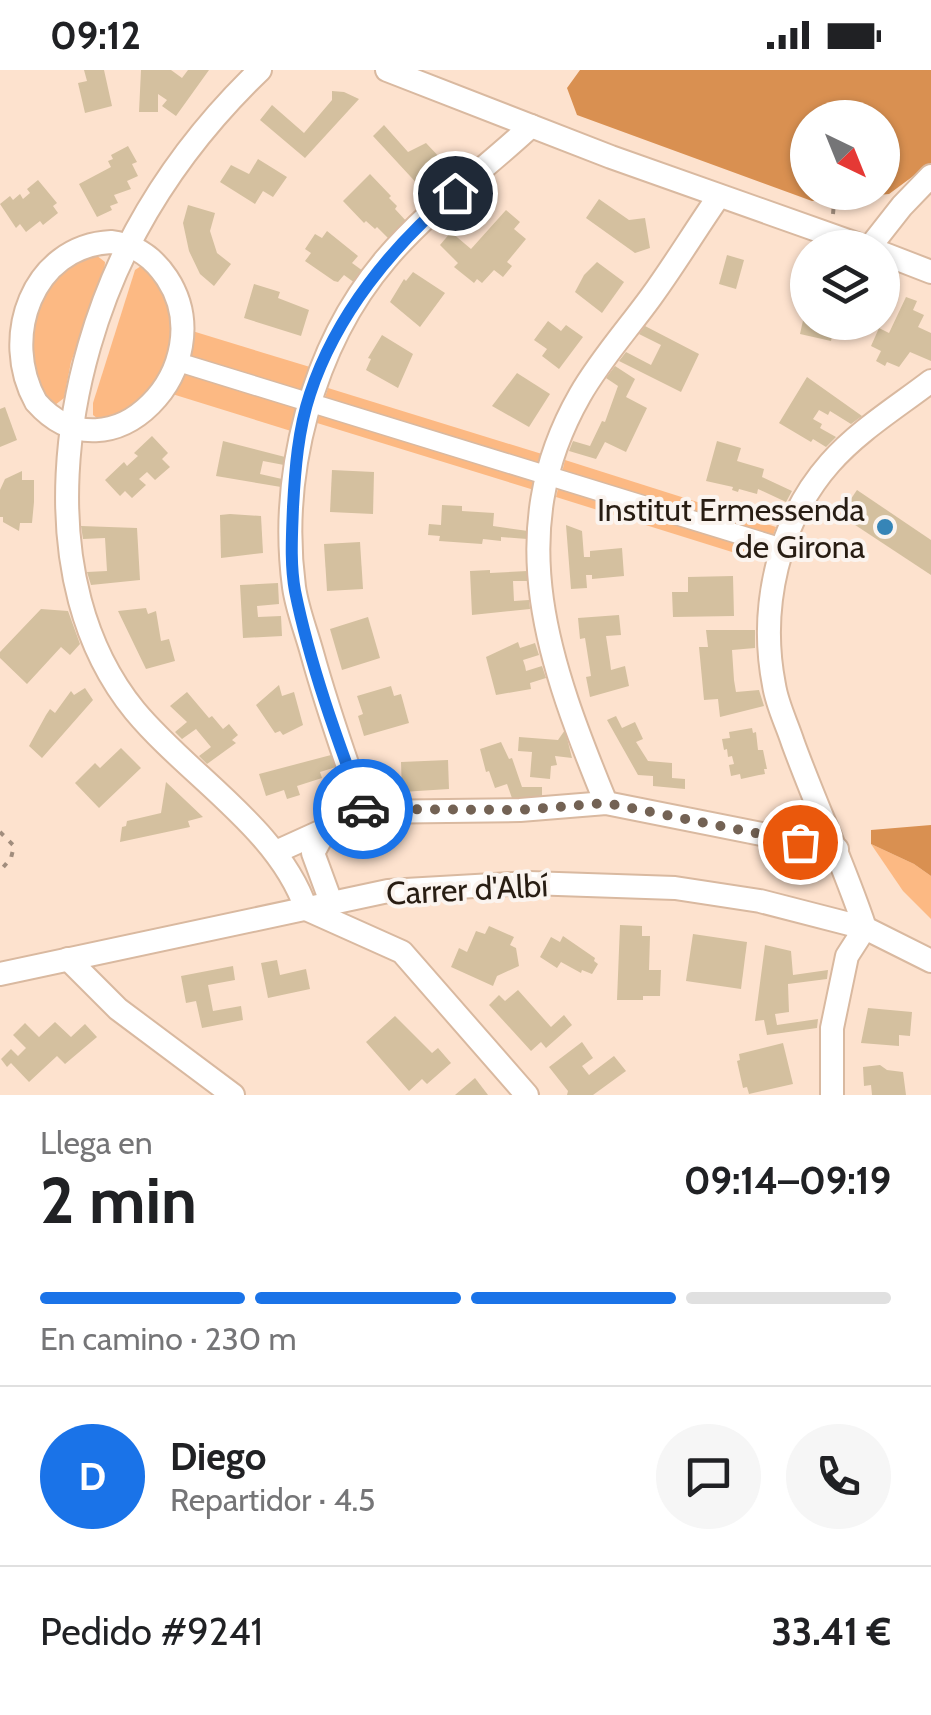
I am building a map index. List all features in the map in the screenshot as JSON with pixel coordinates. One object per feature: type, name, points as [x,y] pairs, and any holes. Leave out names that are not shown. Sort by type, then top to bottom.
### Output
[{"type":"street","points":[[386,70],[817,230]]},
{"type":"street","points":[[252,73],[196,138],[164,184],[130,244],[90,350],[74,427],[66,501],[72,576],[95,646],[134,710],[278,852],[298,885],[306,909],[402,952],[527,1095]]},
{"type":"street","points":[[364,812],[322,690],[294,588],[294,479],[308,402],[329,351],[382,263],[410,232],[531,126]]},
{"type":"street","points":[[883,230],[931,176]]},
{"type":"street","points":[[606,803],[565,698],[544,628],[538,540],[540,500],[560,434],[579,397],[719,196]]},
{"type":"street","points":[[94,244],[130,244],[155,263],[174,292],[183,333],[178,362],[160,396],[133,418],[102,429],[74,427],[42,409],[25,387],[14,355],[16,313],[31,283],[62,255],[94,244]]},
{"type":"street","points":[[900,260],[931,272]]},
{"type":"street","points":[[178,362],[782,548]]},
{"type":"street","points":[[832,1095],[832,1028],[839,990],[847,956],[865,928],[774,688],[768,617],[782,548],[796,510],[832,461],[931,381]]},
{"type":"street","points":[[278,852],[364,812],[520,810],[606,803],[837,849]]},
{"type":"street","points":[[326,830],[312,853],[331,902]]},
{"type":"street","name":"Carrer d'Albí","points":[[0,974],[388,891],[528,883],[675,888],[760,901],[865,928],[931,961]]},
{"type":"street","points":[[68,960],[118,1009],[233,1095]]},
{"type":"path","points":[[0,832],[14,846],[0,871]]},
{"type":"shaded area","points":[[580,70],[931,70],[931,163],[900,186],[900,100],[790,100],[790,193],[577,115],[567,88]]},
{"type":"shaded area","points":[[96,255],[105,262],[104,274],[71,362],[64,398],[55,405],[36,386],[32,375],[29,310],[68,265]]},
{"type":"shaded area","points":[[147,266],[157,278],[169,309],[168,360],[148,395],[102,422],[93,415],[93,403],[135,270]]},
{"type":"shaded area","points":[[189,330],[310,367],[291,431],[169,393]]},
{"type":"shaded area","points":[[328,388],[542,454],[534,490],[317,423]]},
{"type":"shaded area","points":[[565,460],[776,527],[764,562],[556,497]]},
{"type":"shaded area","points":[[931,825],[931,876],[871,844],[871,830]]},
{"type":"shaded area","points":[[871,844],[931,876],[931,919],[903,891]]},
{"type":"building","points":[[84,70],[104,70],[112,106],[85,113],[78,83],[87,81]]},
{"type":"building","points":[[141,70],[171,70],[182,78],[188,70],[209,70],[176,116],[162,106],[167,100],[158,94],[158,112],[139,112]]},
{"type":"building","points":[[332,91],[359,99],[305,158],[260,120],[272,105],[304,133],[332,100]]},
{"type":"building","points":[[384,125],[408,152],[426,143],[442,160],[429,173],[442,191],[434,197],[425,187],[422,189],[373,136]]},
{"type":"building","points":[[128,146],[137,162],[132,164],[138,176],[127,181],[131,189],[114,195],[118,203],[110,206],[112,210],[97,217],[79,184],[111,167],[111,155]]},
{"type":"building","points":[[258,159],[287,177],[273,197],[263,191],[255,204],[220,182],[231,165],[249,174]]},
{"type":"building","points":[[370,174],[391,196],[395,209],[407,222],[389,239],[377,227],[364,223],[343,201]]},
{"type":"building","points":[[38,180],[57,203],[53,206],[58,213],[26,232],[20,224],[16,228],[0,204],[10,196],[13,200],[20,194],[23,199],[30,193],[27,189]]},
{"type":"building","points":[[599,199],[629,220],[645,218],[650,248],[635,253],[586,218]]},
{"type":"building","points":[[188,205],[215,213],[210,231],[217,253],[231,264],[214,286],[200,274],[189,251],[183,223]]},
{"type":"building","points":[[506,210],[520,222],[514,229],[526,239],[507,262],[512,266],[503,277],[494,270],[482,283],[477,279],[474,283],[454,267],[458,263],[440,245],[451,232],[471,249]]},
{"type":"building","points":[[327,231],[358,256],[352,263],[363,271],[355,283],[344,275],[334,281],[305,261],[311,253],[305,249],[315,234],[322,238]]},
{"type":"building","points":[[727,255],[744,260],[736,289],[719,284]]},
{"type":"building","points":[[597,262],[624,282],[602,313],[575,292]]},
{"type":"building","points":[[413,272],[445,293],[420,327],[390,302]]},
{"type":"building","points":[[254,284],[280,292],[278,298],[309,310],[301,336],[244,318]]},
{"type":"building","points":[[906,297],[917,301],[913,310],[924,315],[918,327],[931,333],[931,361],[910,352],[899,367],[876,361],[881,351],[871,346],[874,340],[900,340],[900,310]]},
{"type":"building","points":[[548,321],[561,331],[566,325],[583,337],[559,369],[542,356],[547,349],[534,340]]},
{"type":"building","points":[[645,326],[699,354],[681,392],[619,361],[626,352],[651,365],[661,345],[639,334]]},
{"type":"building","points":[[382,335],[413,354],[398,388],[366,370],[371,359],[368,358]]},
{"type":"building","points":[[615,366],[635,379],[626,397],[647,408],[626,452],[605,442],[596,459],[569,451],[573,441],[590,446],[602,421],[605,422],[618,386],[606,378]]},
{"type":"building","points":[[517,373],[550,394],[529,427],[492,406]]},
{"type":"building","points":[[807,377],[862,416],[851,424],[830,411],[828,415],[819,410],[813,419],[836,437],[826,447],[779,423]]},
{"type":"building","points":[[5,407],[17,440],[0,447],[0,409]]},
{"type":"building","points":[[152,436],[168,453],[162,459],[170,467],[155,480],[147,472],[139,479],[146,485],[132,498],[125,491],[120,496],[105,480],[124,462],[127,466],[138,456],[134,453]]},
{"type":"building","points":[[223,441],[285,457],[284,465],[263,461],[260,474],[282,479],[281,487],[216,476]]},
{"type":"building","points":[[717,441],[741,448],[737,461],[764,469],[762,477],[792,491],[786,502],[758,489],[757,494],[739,489],[738,492],[733,487],[706,481]]},
{"type":"building","points":[[332,470],[374,472],[373,514],[330,512]]},
{"type":"building","points":[[22,471],[22,480],[34,480],[34,502],[32,523],[20,523],[19,531],[0,517],[0,490],[5,479]]},
{"type":"building","name":"Institut Ermessenda de Girona","points":[[857,490],[931,540],[931,575],[840,515]]},
{"type":"building","points":[[442,505],[494,513],[493,526],[528,531],[527,539],[483,539],[482,544],[439,541],[440,536],[428,535],[429,524],[441,525]]},
{"type":"building","points":[[220,515],[261,516],[263,553],[221,558]]},
{"type":"building","points":[[566,525],[582,531],[584,557],[590,557],[590,551],[622,548],[624,576],[592,579],[592,575],[586,575],[587,588],[571,589]]},
{"type":"building","points":[[81,526],[137,528],[140,580],[91,585],[87,572],[107,571],[105,538],[83,539]]},
{"type":"building","points":[[360,542],[363,589],[327,591],[324,544]]},
{"type":"building","points":[[470,571],[527,571],[527,581],[513,581],[514,601],[529,600],[530,609],[472,615]]},
{"type":"building","points":[[733,576],[734,616],[673,617],[672,592],[688,592],[688,577]]},
{"type":"building","points":[[278,583],[279,604],[257,606],[258,617],[281,616],[282,636],[243,638],[240,585]]},
{"type":"building","points":[[146,608],[148,614],[156,611],[161,641],[169,639],[175,661],[146,669],[118,611]]},
{"type":"building","points":[[41,609],[68,611],[80,644],[70,655],[61,647],[27,684],[0,658],[0,652]]},
{"type":"building","points":[[619,615],[621,635],[606,636],[611,670],[625,666],[629,686],[590,697],[586,677],[591,676],[578,618]]},
{"type":"building","points":[[368,617],[380,658],[342,670],[330,629]]},
{"type":"building","points":[[706,630],[755,630],[755,648],[732,650],[734,680],[736,692],[759,690],[764,706],[720,717],[718,699],[704,700],[699,647],[708,647]]},
{"type":"building","points":[[518,642],[520,648],[535,643],[539,655],[523,660],[526,671],[542,666],[546,678],[530,683],[531,689],[496,695],[486,657]]},
{"type":"building","points":[[279,685],[282,696],[294,692],[303,725],[283,735],[280,731],[275,733],[256,705]]},
{"type":"building","points":[[391,686],[394,696],[401,694],[409,723],[364,736],[357,696]]},
{"type":"building","points":[[85,688],[93,700],[42,758],[29,746],[46,715],[50,709],[55,713],[71,691],[74,695]]},
{"type":"building","points":[[187,692],[209,718],[212,716],[223,729],[229,724],[238,735],[232,740],[236,743],[207,764],[199,756],[211,747],[196,729],[182,739],[175,732],[187,722],[170,706]]},
{"type":"building","points":[[616,716],[622,728],[635,722],[643,739],[636,742],[648,761],[672,763],[672,778],[685,779],[685,789],[653,786],[653,776],[638,775],[607,720]]},
{"type":"building","points":[[752,728],[758,750],[763,750],[765,774],[741,779],[740,774],[731,776],[729,765],[734,764],[722,739],[730,738],[729,732]]},
{"type":"building","points":[[565,730],[572,758],[555,756],[557,765],[551,766],[550,779],[530,777],[532,752],[518,751],[519,737],[558,740]]},
{"type":"building","points":[[501,742],[509,759],[512,758],[522,787],[542,787],[542,799],[513,801],[507,784],[495,788],[480,749]]},
{"type":"building","points":[[121,748],[141,768],[99,808],[75,783],[95,763],[100,768]]},
{"type":"building","points":[[331,755],[336,767],[320,772],[322,778],[297,786],[300,795],[287,799],[284,790],[266,796],[259,774]]},
{"type":"building","points":[[448,760],[449,789],[402,792],[401,762]]},
{"type":"building","points":[[166,782],[203,817],[188,821],[190,827],[120,842],[127,821],[161,813]]},
{"type":"building","points":[[620,925],[642,926],[642,936],[650,936],[649,970],[661,970],[660,996],[617,1000]]},
{"type":"building","points":[[489,926],[514,937],[510,945],[516,948],[519,966],[497,976],[493,986],[451,967],[459,948],[467,952],[476,931],[485,934]]},
{"type":"building","points":[[693,934],[747,942],[741,989],[686,981]]},
{"type":"building","points":[[563,936],[595,958],[598,964],[592,974],[582,970],[581,973],[561,962],[557,968],[540,957],[551,937],[560,942]]},
{"type":"building","points":[[765,945],[791,951],[793,975],[828,970],[827,979],[788,984],[789,1012],[775,1014],[777,1025],[818,1019],[817,1028],[767,1035],[764,1020],[755,1021]]},
{"type":"building","points":[[277,960],[280,975],[306,969],[310,989],[268,998],[261,963]]},
{"type":"building","points":[[233,966],[235,980],[208,985],[213,1011],[241,1006],[243,1020],[202,1028],[196,1001],[186,1003],[181,976]]},
{"type":"building","points":[[518,990],[551,1027],[564,1015],[572,1025],[546,1048],[541,1042],[531,1051],[489,1005],[499,995],[505,1001]]},
{"type":"building","points":[[868,1008],[912,1012],[910,1036],[899,1035],[899,1046],[861,1043]]},
{"type":"building","points":[[395,1016],[432,1053],[438,1048],[451,1063],[427,1084],[422,1079],[409,1091],[366,1042]]},
{"type":"building","points":[[55,1022],[71,1037],[85,1024],[97,1037],[65,1064],[57,1056],[29,1082],[11,1063],[7,1067],[1,1059],[11,1049],[18,1056],[26,1048],[13,1035],[25,1023],[39,1037]]},
{"type":"building","points":[[582,1042],[593,1058],[582,1066],[589,1075],[614,1056],[626,1071],[593,1095],[567,1095],[568,1091],[549,1067]]},
{"type":"building","points":[[783,1043],[793,1084],[749,1094],[747,1087],[743,1088],[739,1054]]},
{"type":"building","points":[[880,1065],[903,1072],[906,1095],[872,1095],[871,1085],[864,1086],[863,1067]]},
{"type":"building","points":[[475,1078],[488,1095],[455,1095]]},
{"type":"way so far","points":[[363,809],[520,810],[606,803],[800,842]]},
{"type":"place","name":"Institut Ermessenda de Girona","points":[[885,527]]},
{"type":"route","points":[[363,809],[322,690],[294,588],[294,479],[301,428],[310,392],[329,351],[382,263],[455,193]]}]
